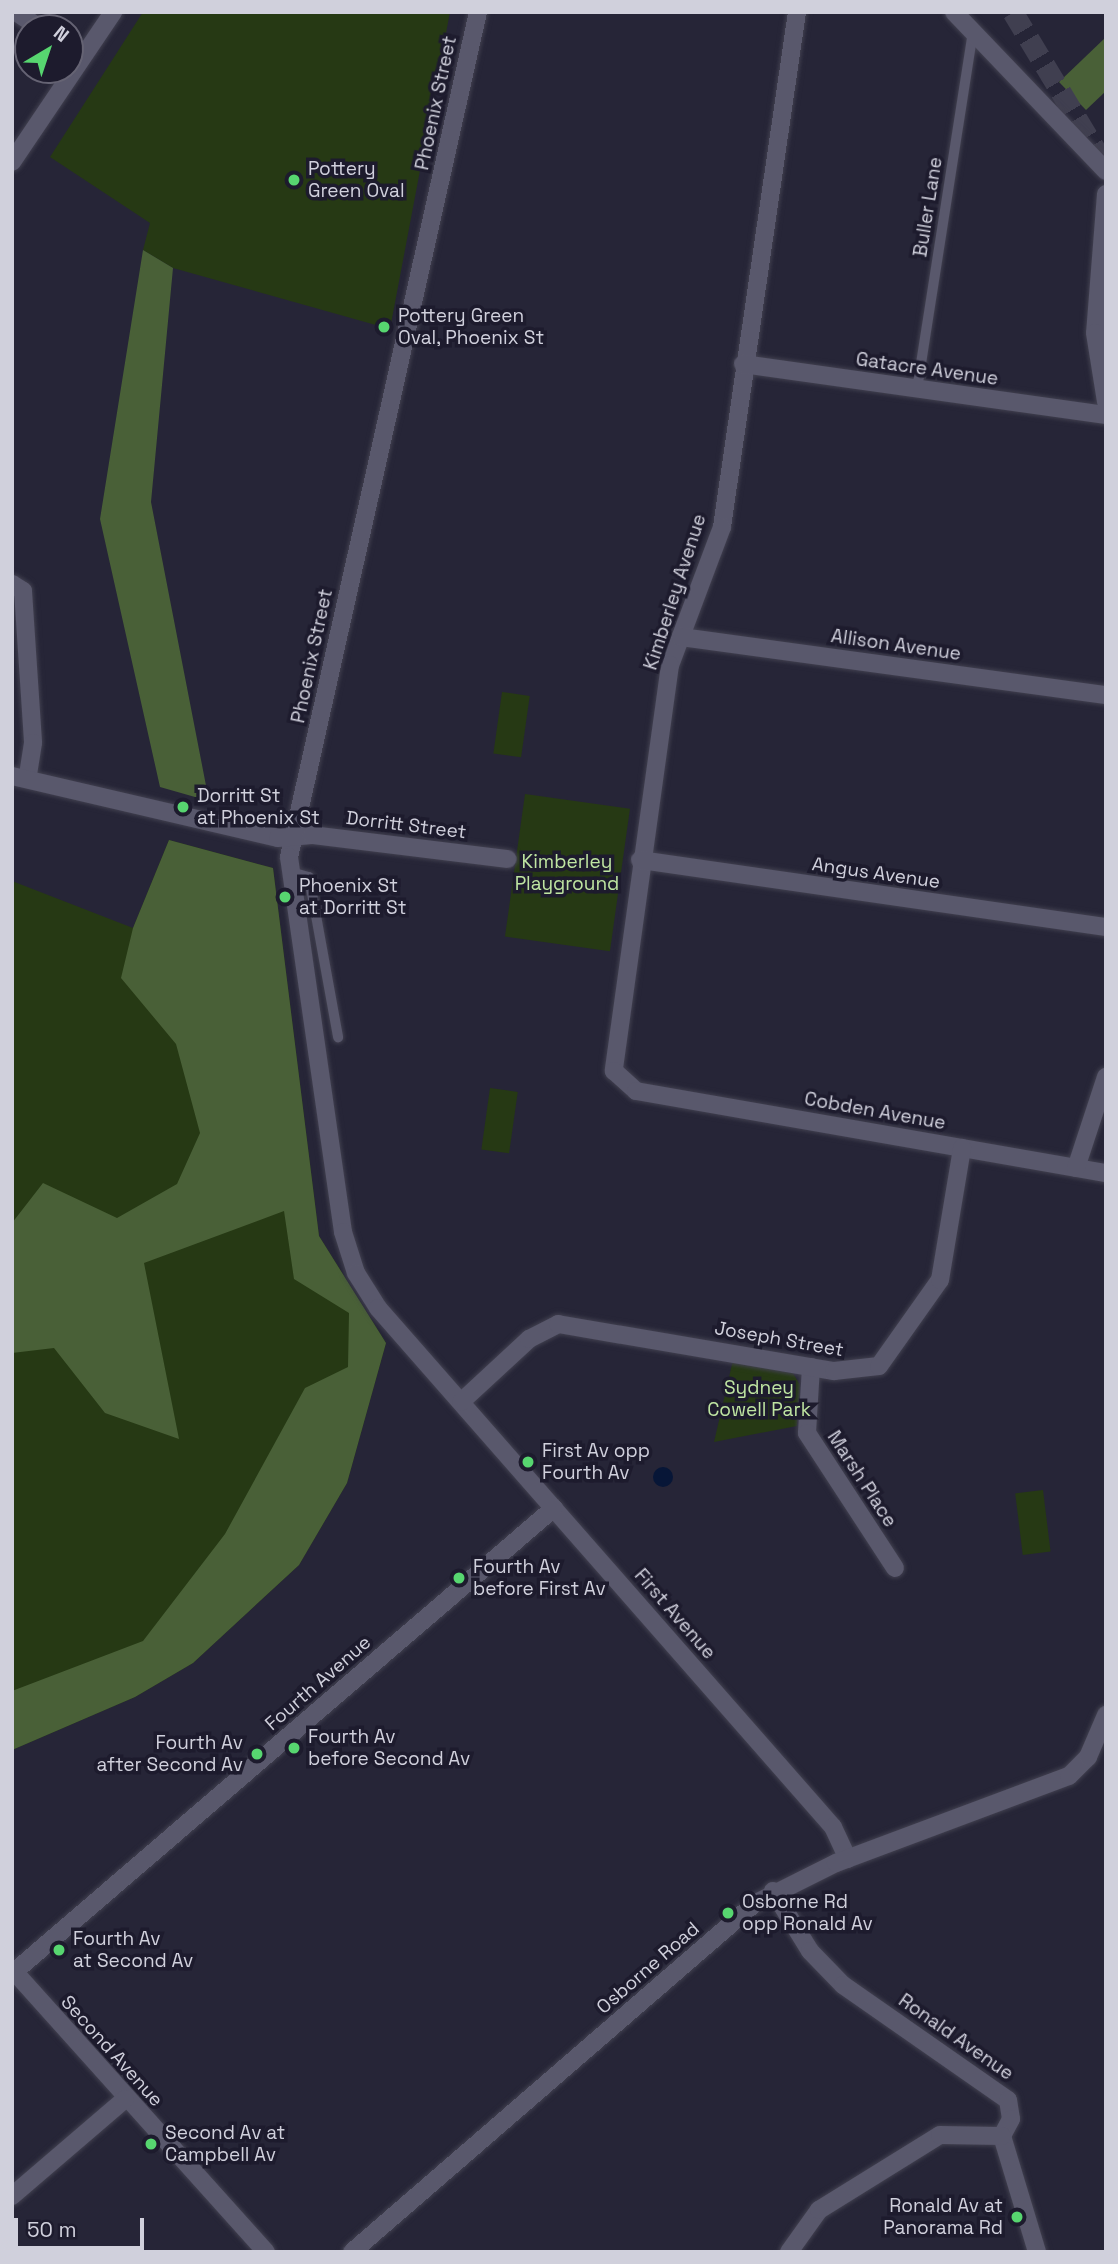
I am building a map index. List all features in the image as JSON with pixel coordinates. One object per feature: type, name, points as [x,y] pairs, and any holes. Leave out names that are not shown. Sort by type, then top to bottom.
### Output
[{"type":"street","points":[[84,44],[113,12]]},
{"type":"street","name":"Phoenix Street","points":[[378,1308],[356,1273],[343,1232],[291,872],[293,837],[478,12]]},
{"type":"street","name":"Kimberley Avenue","points":[[636,1091],[614,1071],[640,860],[670,665],[722,527],[743,364],[797,12]]},
{"type":"street","points":[[954,12],[1106,170]]},
{"type":"street","points":[[12,162],[58,84]]},
{"type":"street","points":[[1106,194],[1095,333],[1106,402]]},
{"type":"street","name":"Gatacre Avenue","points":[[743,364],[1106,415]]},
{"type":"street","points":[[12,584],[23,591],[33,743],[20,778]]},
{"type":"street","name":"Allison Avenue","points":[[681,637],[1106,695]]},
{"type":"street","name":"Dorritt Street","points":[[20,778],[293,837],[508,859]]},
{"type":"street","name":"Angus Avenue","points":[[640,860],[1106,927]]},
{"type":"street","points":[[1076,1168],[1106,1077]]},
{"type":"street","name":"Cobden Avenue","points":[[636,1091],[1106,1173]]},
{"type":"street","name":"Joseph Street","points":[[461,1402],[529,1339],[558,1324],[811,1367],[870,1369],[902,1340],[944,1268],[962,1148]]},
{"type":"street","name":"First Avenue","points":[[378,1308],[833,1827],[848,1859]]},
{"type":"street","name":"Marsh Place","points":[[811,1367],[807,1433],[895,1569]]},
{"type":"street","name":"Fourth Avenue","points":[[13,1970],[554,1508]]},
{"type":"street","name":"Osborne Road","points":[[352,2252],[773,1891],[848,1859],[1069,1776],[1088,1757],[1106,1714]]},
{"type":"street","name":"Ronald Avenue","points":[[773,1891],[810,1951],[843,1985],[1008,2100],[1011,2119],[1002,2137],[1037,2252]]},
{"type":"street","name":"Second Avenue","points":[[13,1970],[125,2099],[266,2252]]},
{"type":"street","points":[[12,2196],[125,2099]]},
{"type":"street","points":[[789,2252],[819,2210],[940,2135],[1002,2137]]},
{"type":"lane","name":"Buller Lane","points":[[917,389],[973,32]]},
{"type":"lane","points":[[291,872],[309,877],[338,1037]]},
{"type":"green space","name":"Pottery Green Oval","points":[[143,12],[450,12],[390,329],[173,268],[143,250],[150,223],[50,157]]},
{"type":"green space","points":[[1106,37],[1106,91],[1086,110],[1059,82]]},
{"type":"green space","points":[[143,250],[173,268],[151,502],[209,801],[160,787],[100,519]]},
{"type":"green space","points":[[502,692],[530,696],[521,757],[493,753]]},
{"type":"green space","name":"Kimberley Playground","points":[[525,794],[630,809],[610,951],[505,937]]},
{"type":"green space","points":[[169,840],[273,868],[319,1236],[386,1343],[347,1483],[299,1565],[193,1663],[135,1697],[12,1750],[12,881],[133,928]]},
{"type":"green space","points":[[169,840],[273,868],[319,1236],[386,1343],[347,1483],[299,1565],[193,1663],[135,1697],[12,1750],[12,1691],[143,1641],[225,1534],[305,1388],[348,1367],[349,1313],[294,1279],[284,1211],[144,1263],[179,1439],[105,1413],[54,1348],[12,1353],[12,1223],[43,1183],[117,1218],[177,1184],[200,1133],[176,1044],[121,978],[133,928]]},
{"type":"green space","points":[[490,1088],[518,1092],[509,1153],[481,1149]]},
{"type":"green space","name":"Sydney Cowell Park","points":[[733,1360],[793,1373],[800,1385],[797,1426],[714,1442]]},
{"type":"green space","points":[[1043,1490],[1051,1552],[1023,1555],[1015,1493]]},
{"type":"water","points":[[663,1467],[670,1470],[673,1477],[670,1484],[663,1487],[656,1484],[653,1477],[656,1470]]},
{"type":"tunnel","points":[[1013,12],[1106,167]]},
{"type":"place","name":"Pottery Green Oval","points":[[294,180]]},
{"type":"place","name":"Pottery Green Oval, Phoenix St","points":[[384,327]]},
{"type":"place","name":"Dorritt St at Phoenix St","points":[[183,807]]},
{"type":"place","name":"Phoenix St at Dorritt St","points":[[285,897]]},
{"type":"place","name":"First Av opp Fourth Av","points":[[528,1462]]},
{"type":"place","name":"Fourth Av before First Av","points":[[459,1578]]},
{"type":"place","name":"Fourth Av before Second Av","points":[[294,1748]]},
{"type":"place","name":"Fourth Av after Second Av","points":[[257,1754]]},
{"type":"place","name":"Osborne Rd opp Ronald Av","points":[[728,1913]]},
{"type":"place","name":"Fourth Av at Second Av","points":[[59,1950]]},
{"type":"place","name":"Second Av at Campbell Av","points":[[151,2144]]},
{"type":"place","name":"Ronald Av at Panorama Rd","points":[[1017,2217]]}]
